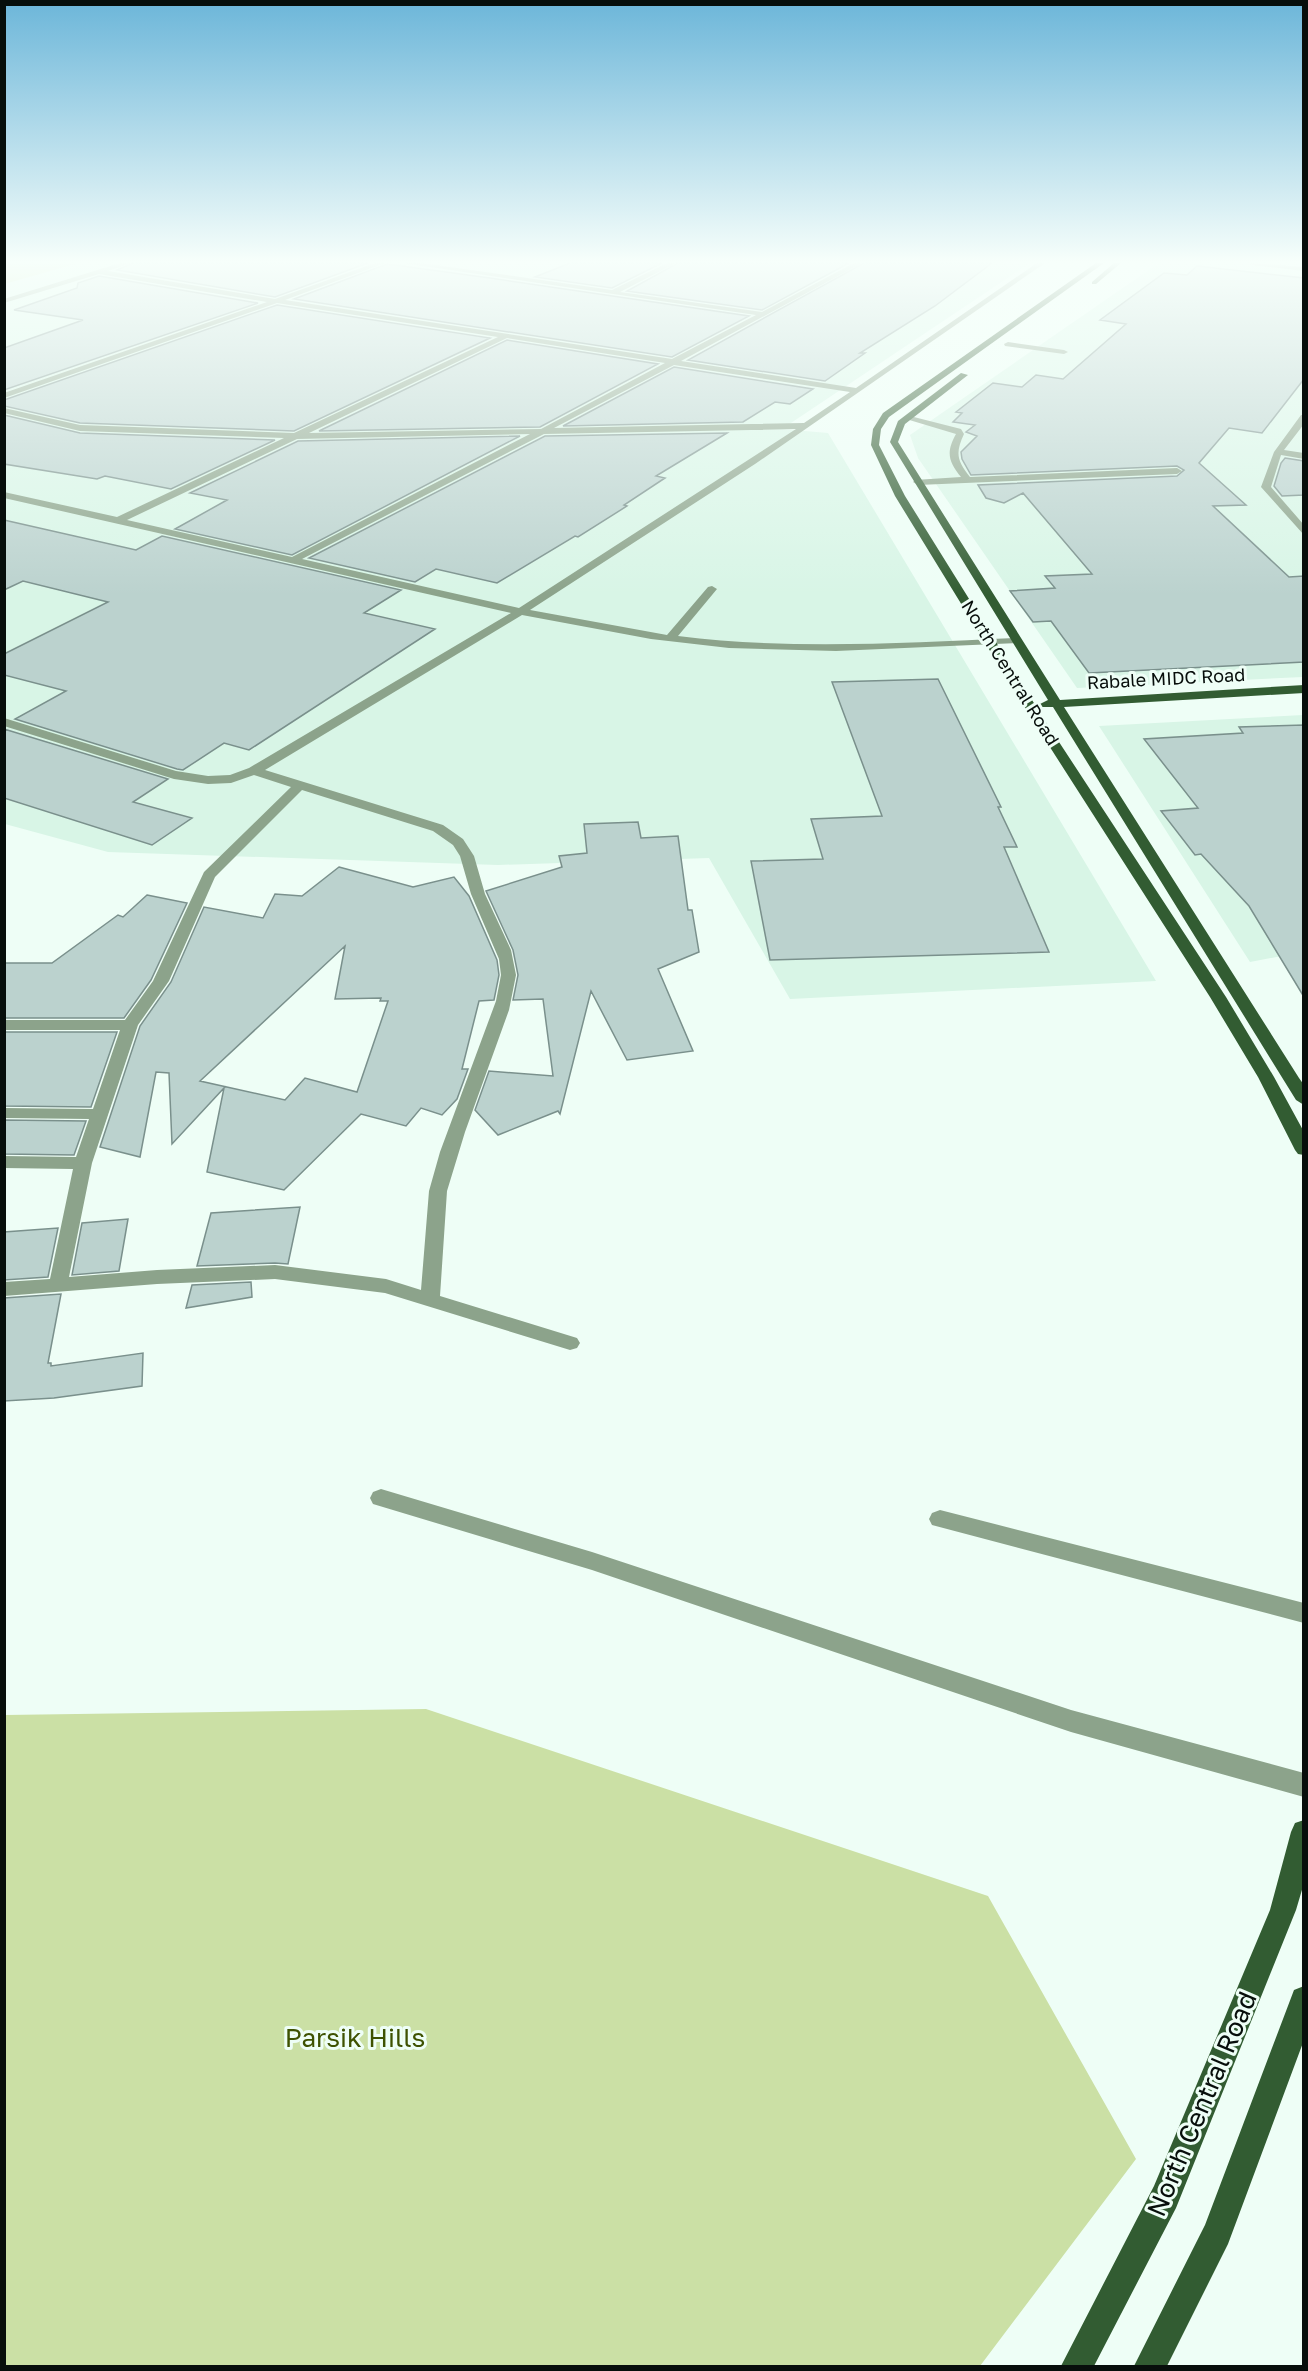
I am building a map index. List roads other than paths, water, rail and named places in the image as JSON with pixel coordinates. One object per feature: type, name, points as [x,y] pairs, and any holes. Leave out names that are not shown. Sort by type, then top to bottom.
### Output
[{"type":"main road","name":"North Central Road","points":[[944,374],[886,415],[878,429],[875,445],[900,496],[990,642],[1218,997],[1266,1077],[1304,1150]]},
{"type":"main road","name":"North Central Road","points":[[966,374],[928,400],[901,423],[894,442],[1015,641],[1065,715],[1218,963],[1274,1047],[1304,1100]]},
{"type":"main road","name":"Rabale MIDC Road","points":[[1033,711],[1057,703],[1304,689]]},
{"type":"main road","name":"Rabale MIDC Road","points":[[1033,711],[1065,715],[1304,700]]},
{"type":"main road","name":"North Central Road","points":[[1077,2367],[1165,2197],[1284,1910],[1304,1832]]},
{"type":"main road","points":[[1150,2367],[1217,2233],[1304,2000]]},
{"type":"street","points":[[4,396],[68,374]]},
{"type":"street","points":[[119,520],[427,374]]},
{"type":"street","points":[[295,560],[654,374]]},
{"type":"street","points":[[746,374],[856,391]]},
{"type":"street","points":[[4,722],[174,775],[208,780],[231,779],[254,771],[523,612],[881,374]]},
{"type":"street","points":[[4,410],[80,428],[297,436],[804,426]]},
{"type":"street","points":[[909,417],[960,434],[951,450],[952,462],[968,480]]},
{"type":"street","points":[[1303,530],[1266,487],[1278,452],[1304,417]]},
{"type":"street","points":[[1278,452],[1304,456]]},
{"type":"street","points":[[918,482],[1177,471]]},
{"type":"street","points":[[4,495],[523,612],[588,625],[671,637],[727,645],[794,648],[1015,641]]},
{"type":"street","points":[[671,637],[712,589]]},
{"type":"street","points":[[254,771],[438,828],[454,837],[462,844],[470,858],[476,887],[508,964],[507,986],[500,1013],[438,1192],[430,1300]]},
{"type":"street","points":[[58,1285],[83,1163],[130,1025],[162,981],[209,875],[300,785]]},
{"type":"street","points":[[4,1025],[130,1025]]},
{"type":"street","points":[[4,1113],[101,1114]]},
{"type":"street","points":[[4,1161],[83,1163]]},
{"type":"street","points":[[4,1289],[157,1277],[275,1272],[386,1286],[570,1343]]},
{"type":"street","points":[[381,1498],[592,1561],[1071,1721],[1304,1785]]},
{"type":"street","points":[[940,1520],[1304,1613]]},
{"type":"park label","name":"Parsik Hills","points":[[355,2038]]}]
